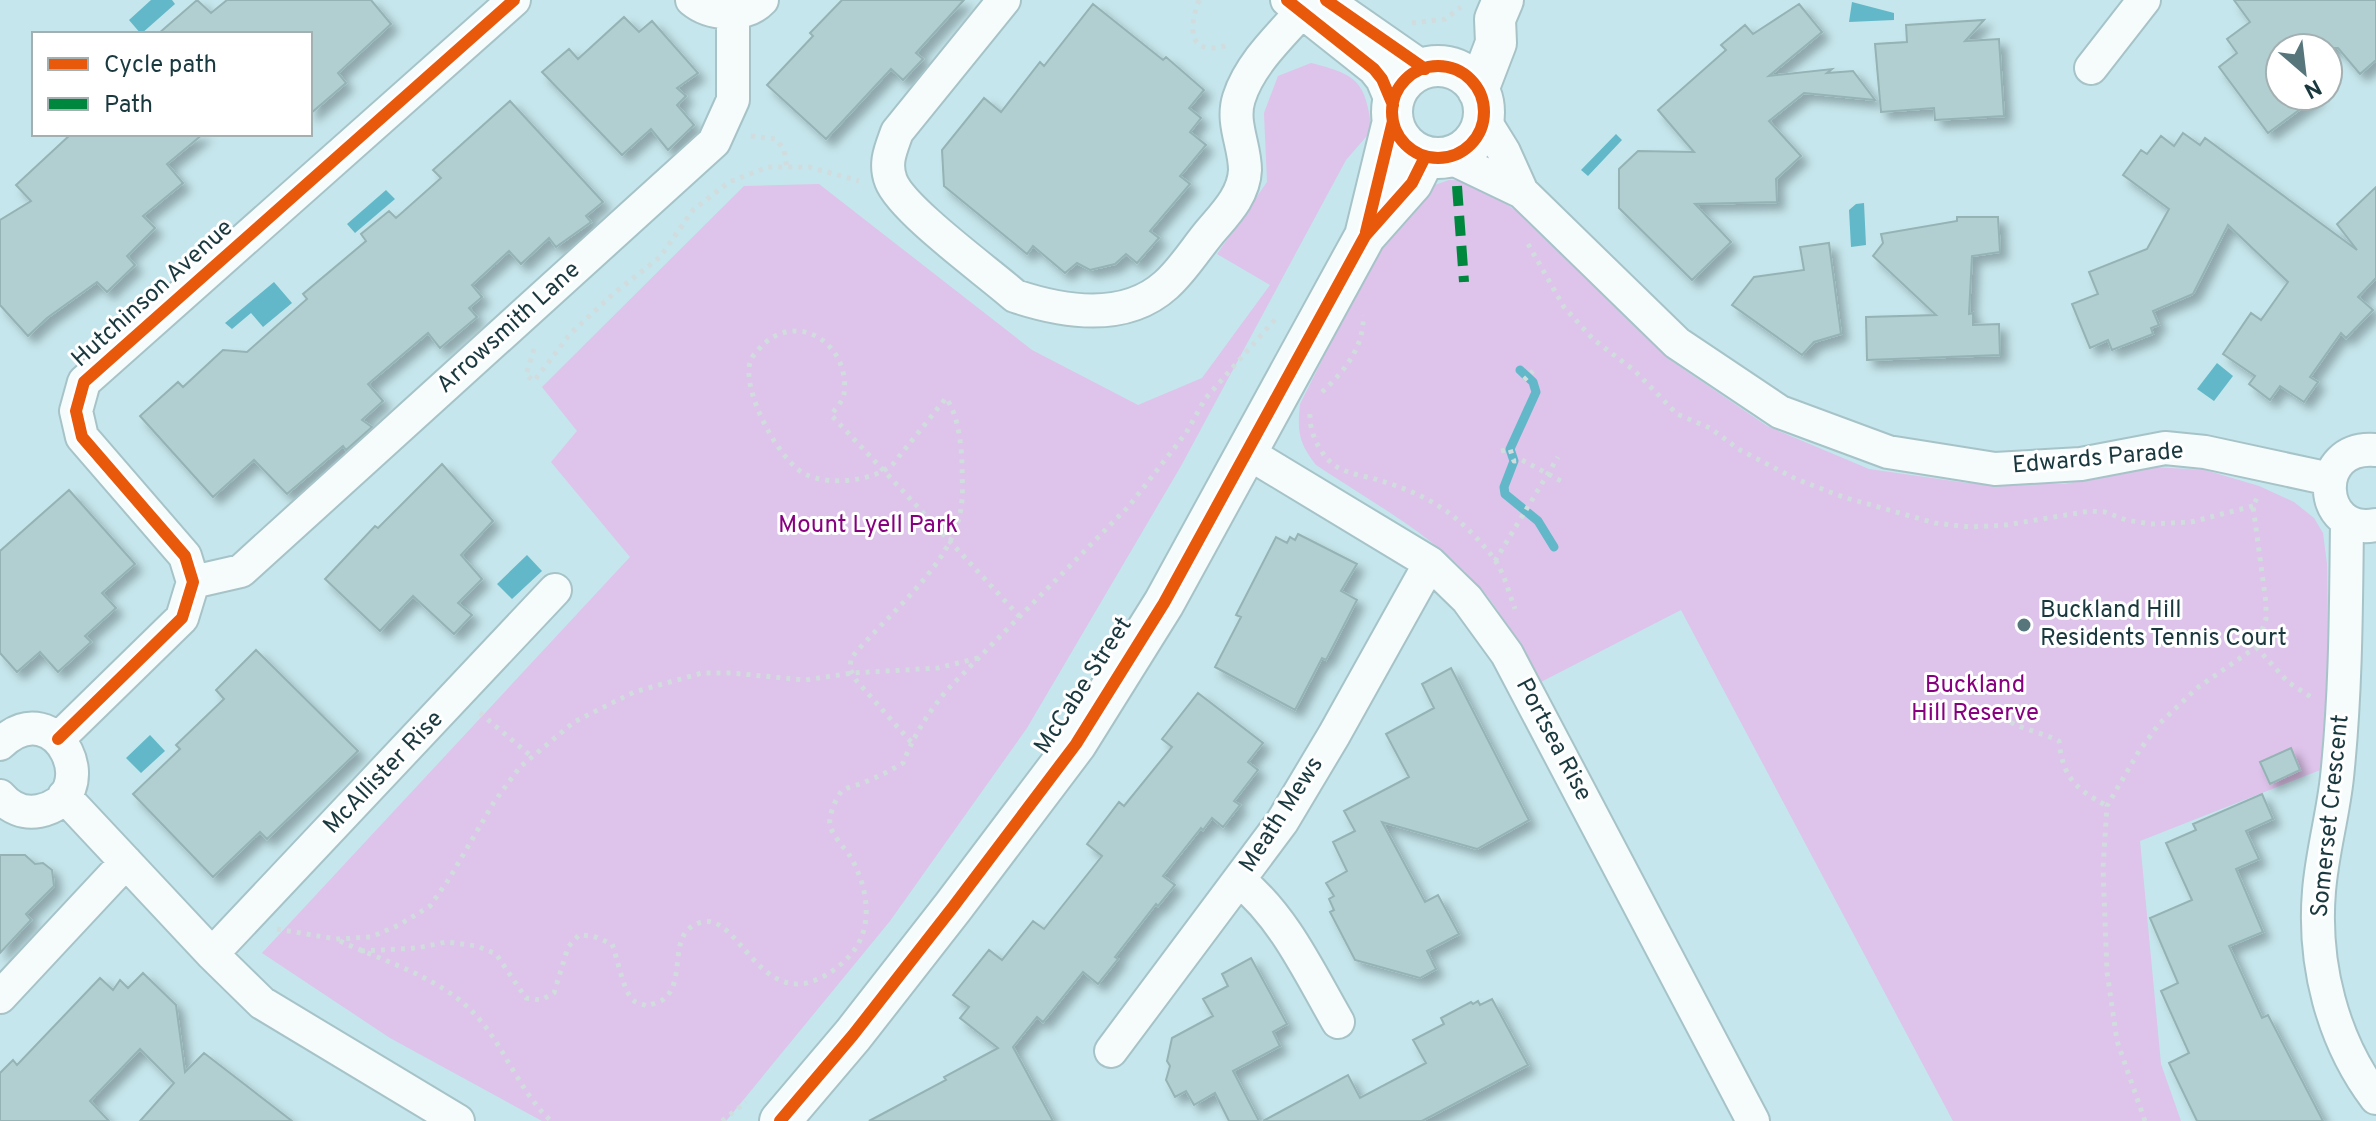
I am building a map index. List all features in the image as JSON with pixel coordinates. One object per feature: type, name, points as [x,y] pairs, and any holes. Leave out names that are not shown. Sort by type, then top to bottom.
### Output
[{"type":"street","name":"Hutchinson Avenue","points":[[193,582],[185,556],[82,437],[76,411],[84,382],[514,0]]},
{"type":"street","points":[[692,0],[702,9],[748,6]]},
{"type":"street","points":[[1004,0],[897,132],[887,159],[891,180],[903,201],[1015,296],[1038,303],[1107,312],[1138,303],[1166,285],[1236,201],[1245,171],[1236,118],[1239,99],[1247,79],[1306,3]]},
{"type":"street","points":[[2091,68],[2144,0]]},
{"type":"street","points":[[1306,3],[1435,68],[1458,71],[1469,79],[1481,104]]},
{"type":"street","points":[[1306,3],[1382,79],[1396,133],[1404,143],[1437,157]]},
{"type":"street","name":"Arrowsmith Lane","points":[[193,582],[241,571],[714,142],[733,100],[748,6]]},
{"type":"street","name":"McCabe Street","points":[[1365,236],[1393,113],[1404,82],[1435,68],[1472,33],[1488,7]]},
{"type":"street","name":"McCabe Street","points":[[763,1111],[917,954],[1076,744],[1164,603],[1365,236],[1437,157],[1462,151],[1472,142],[1496,43],[1488,7]]},
{"type":"street","name":"Edwards Parade","points":[[1481,104],[1522,192],[1677,343],[1780,412],[1888,452],[1995,469],[2081,464],[2165,448],[2205,452],[2330,479]]},
{"type":"street","name":"Edwards Parade","points":[[1437,157],[1522,192]]},
{"type":"street","points":[[2330,479],[2338,463],[2348,454],[2376,450]]},
{"type":"street","name":"Portsea Rise","points":[[1248,453],[1430,563],[1467,599],[1507,654],[1753,1121]]},
{"type":"street","name":"Somerset Crescent","points":[[2330,479],[2329,492],[2333,505],[2361,523],[2337,779],[2319,892],[2321,968],[2336,1024],[2363,1081],[2376,1098]]},
{"type":"street","name":"Meath Mews","points":[[1111,1051],[1297,797],[1430,563]]},
{"type":"street","points":[[58,739],[182,618],[193,582]]},
{"type":"street","name":"McAllister Rise","points":[[212,954],[555,590]]},
{"type":"street","points":[[0,744],[22,730],[47,732],[67,748],[73,772],[71,785],[55,805],[30,812],[17,809],[0,796]]},
{"type":"street","points":[[64,796],[262,1003],[451,1119]]},
{"type":"street","points":[[0,997],[126,862]]},
{"type":"street","points":[[1239,880],[1274,914],[1338,1022]]},
{"type":"path","points":[[1199,0],[1193,21],[1195,41],[1208,49],[1236,43]]},
{"type":"path","points":[[1400,27],[1488,7]]},
{"type":"path","points":[[758,137],[776,139],[784,150],[787,168]]},
{"type":"path","points":[[534,349],[526,375],[534,381],[570,334],[613,294],[660,257],[693,210],[729,182],[768,167],[809,167],[852,181],[891,180]]},
{"type":"path","points":[[1320,394],[1350,362],[1364,321],[1363,305]]},
{"type":"path","points":[[361,951],[417,948],[446,942],[477,946],[496,954],[526,998],[541,1000],[554,993],[568,947],[579,935],[593,936],[612,944],[624,986],[634,1001],[647,1006],[665,998],[674,983],[676,958],[682,938],[692,924],[707,920],[723,927],[757,964],[779,980],[805,985],[831,972],[852,953],[865,932],[867,906],[859,874],[830,827],[831,813],[842,791],[903,763],[927,715],[1129,506],[1186,433],[1205,399],[1278,315]]},
{"type":"path","points":[[911,742],[868,697],[853,673],[851,658],[896,612],[950,541],[959,518],[961,454],[952,407],[946,398],[885,471],[872,478],[826,479],[805,475],[765,428],[749,377],[751,360],[764,343],[781,332],[802,330],[823,339],[836,352],[843,373],[844,397],[831,415],[885,471],[950,541],[1020,617]]},
{"type":"path","points":[[1524,380],[1533,371]]},
{"type":"path","points":[[1312,406],[1311,428],[1326,458],[1339,468],[1386,482],[1441,507],[1460,522],[1495,561],[1520,619]]},
{"type":"path","points":[[1501,451],[1510,449],[1514,461],[1522,460],[1563,482]]},
{"type":"path","points":[[1495,561],[1558,457]]},
{"type":"path","points":[[2145,1121],[2117,1041],[2107,972],[2103,868],[2107,806],[2139,751],[2159,724],[2197,688],[2256,647],[2266,619],[2266,603],[2253,506]]},
{"type":"path","points":[[2256,647],[2288,682],[2310,697],[2342,706]]},
{"type":"path","points":[[272,927],[336,939],[371,937],[399,925],[430,906],[494,802],[520,767],[574,722],[634,692],[702,673],[805,680],[853,673],[938,668],[979,658]]},
{"type":"path","points":[[459,695],[531,756]]},
{"type":"path","points":[[2003,716],[2007,721],[2059,741],[2061,759],[2070,780],[2083,793],[2107,806]]},
{"type":"path","points":[[336,939],[433,982],[468,1008],[487,1030],[530,1099],[551,1121]]},
{"type":"path","points":[[722,1121],[763,1111]]},
{"type":"green space","name":"Mount Lyell Park","points":[[1311,63],[1340,72],[1357,83],[1366,101],[1372,130],[1346,160],[1181,466],[1027,728],[890,921],[726,1121],[542,1121],[390,1038],[262,953],[630,557],[551,462],[577,431],[542,387],[744,186],[819,184],[1032,350],[1138,405],[1202,378],[1270,285],[1217,254],[1267,182],[1264,113],[1278,76]]},
{"type":"green space","name":"Buckland Hill Reserve","points":[[1449,180],[1469,181],[1485,188],[1520,214],[1670,360],[1767,426],[1869,469],[1967,483],[2064,484],[2153,467],[2205,470],[2259,486],[2294,502],[2314,518],[2323,533],[2327,564],[2329,704],[2323,769],[2140,841],[2161,1064],[2181,1121],[1953,1121],[1681,610],[1537,684],[1488,597],[1451,558],[1408,525],[1316,465],[1300,437],[1300,404],[1381,243],[1432,186]]},
{"type":"water","points":[[151,0],[172,0],[175,4],[143,32],[139,32],[129,20]]},
{"type":"water","points":[[1852,2],[1894,13],[1894,20],[1849,22]]},
{"type":"water","points":[[1616,134],[1622,140],[1588,176],[1581,170]]},
{"type":"water","points":[[386,190],[395,199],[355,233],[347,224]]},
{"type":"water","points":[[1864,203],[1866,245],[1851,247],[1849,210],[1856,204]]},
{"type":"water","points":[[274,282],[292,303],[263,327],[251,313],[232,329],[225,323]]},
{"type":"water","points":[[2217,363],[2233,376],[2214,401],[2197,389]]},
{"type":"water","points":[[527,555],[542,571],[512,599],[497,584]]},
{"type":"water","points":[[150,735],[165,751],[141,773],[126,758]]},
{"type":"building","points":[[197,0],[211,13],[227,0],[371,0],[391,24],[338,73],[346,83],[312,112],[312,32],[160,32]]},
{"type":"building","points":[[842,0],[964,0],[916,53],[923,59],[903,80],[891,69],[826,139],[767,85]]},
{"type":"building","points":[[2234,0],[2376,0],[2376,60],[2360,74],[2344,55],[2344,32],[2264,32],[2264,112],[2296,112],[2268,133],[2219,67],[2237,53],[2227,39],[2250,22]]},
{"type":"building","points":[[1093,4],[1163,60],[1166,57],[1204,90],[1189,108],[1201,118],[1190,132],[1206,145],[1180,176],[1190,184],[1150,231],[1159,238],[1137,263],[1126,254],[1115,264],[1090,270],[1077,263],[1065,273],[1033,246],[1027,254],[944,186],[942,150],[984,98],[1001,112],[1040,62],[1044,66]]},
{"type":"building","points":[[1799,4],[1822,32],[1769,76],[1832,69],[1827,73],[1853,71],[1875,100],[1804,93],[1769,121],[1801,156],[1776,179],[1777,202],[1695,204],[1731,242],[1692,280],[1619,208],[1619,169],[1638,151],[1694,152],[1658,110],[1726,50],[1721,45],[1745,25],[1753,34]]},
{"type":"building","points":[[624,17],[639,32],[652,21],[698,73],[677,88],[686,96],[677,105],[694,125],[668,150],[651,129],[622,155],[542,72],[569,49],[578,59]]},
{"type":"building","points":[[1984,20],[1965,41],[1999,39],[2004,116],[1935,120],[1934,108],[1881,112],[1875,44],[1907,42],[1906,25]]},
{"type":"building","points":[[510,101],[603,202],[586,216],[591,222],[556,247],[549,238],[521,264],[509,251],[472,285],[482,297],[469,308],[477,317],[440,348],[428,333],[368,384],[383,401],[362,420],[372,427],[346,450],[343,446],[287,494],[254,460],[213,497],[140,416],[178,382],[183,387],[223,350],[247,352],[307,299],[303,294],[366,241],[361,234],[389,211],[396,218],[441,178],[433,170]]},
{"type":"building","points":[[2183,133],[2200,145],[2205,138],[2357,250],[2337,224],[2376,187],[2376,278],[2358,297],[2373,310],[2346,338],[2341,333],[2310,377],[2318,382],[2304,402],[2280,386],[2270,400],[2249,384],[2255,376],[2223,354],[2251,313],[2261,320],[2288,282],[2228,225],[2193,294],[2153,311],[2159,325],[2151,328],[2153,334],[2112,350],[2108,340],[2090,348],[2072,304],[2098,294],[2089,272],[2147,249],[2169,209],[2123,175],[2141,150],[2147,154],[2161,136],[2174,146]]},
{"type":"building","points":[[69,136],[201,136],[167,164],[183,183],[143,216],[155,228],[127,256],[135,265],[107,292],[97,282],[47,318],[28,336],[0,305],[0,220],[31,201],[16,185]]},
{"type":"building","points":[[1957,217],[1998,217],[2000,252],[1972,256],[1969,314],[1973,313],[1973,325],[1999,324],[2000,355],[1867,360],[1866,317],[1936,315],[1873,256],[1883,243],[1881,234],[1957,221]]},
{"type":"building","points":[[1829,243],[1841,334],[1814,342],[1802,355],[1732,305],[1754,277],[1804,270],[1800,247]]},
{"type":"building","points":[[442,464],[493,521],[461,555],[482,579],[458,603],[472,615],[454,634],[413,596],[380,631],[325,579],[375,526],[378,528]]},
{"type":"building","points":[[69,490],[135,564],[102,593],[116,608],[85,636],[91,642],[58,672],[40,652],[17,672],[0,653],[0,551]]},
{"type":"building","points":[[1298,534],[1357,564],[1341,591],[1357,600],[1326,660],[1322,658],[1295,710],[1215,667],[1241,617],[1236,615],[1276,537],[1287,543],[1290,537],[1295,540]]},
{"type":"building","points":[[256,650],[358,751],[267,839],[260,832],[213,877],[133,794],[180,749],[176,745],[224,699],[216,690]]},
{"type":"building","points":[[1451,668],[1529,820],[1477,849],[1382,822],[1425,902],[1438,895],[1459,934],[1427,951],[1436,969],[1420,978],[1355,960],[1330,912],[1334,910],[1329,899],[1334,896],[1326,883],[1347,871],[1333,842],[1355,831],[1344,811],[1409,777],[1386,734],[1434,708],[1422,684]]},
{"type":"building","points":[[1198,693],[1263,743],[1248,762],[1258,770],[1234,801],[1240,805],[1223,827],[1212,818],[1163,876],[1175,885],[1158,906],[1156,904],[1098,984],[1083,972],[1043,1022],[1037,1017],[1013,1047],[1053,1121],[869,1121],[998,1048],[960,1018],[969,1007],[953,995],[989,950],[1002,960],[1033,921],[1044,929],[1102,856],[1087,844],[1119,802],[1124,806],[1172,747],[1162,739]]},
{"type":"building","points":[[2291,748],[2300,770],[2270,784],[2260,762]]},
{"type":"building","points":[[2262,794],[2273,819],[2246,831],[2259,859],[2236,869],[2263,932],[2229,946],[2262,1018],[2268,1015],[2323,1121],[2197,1121],[2169,1063],[2189,1053],[2161,991],[2178,983],[2150,918],[2192,900],[2166,843],[2196,830],[2193,824]]},
{"type":"building","points":[[0,855],[25,855],[35,864],[43,863],[52,870],[54,886],[26,914],[31,920],[0,953]]},
{"type":"building","points":[[1251,958],[1287,1024],[1273,1032],[1280,1046],[1233,1071],[1259,1121],[1229,1121],[1215,1093],[1194,1105],[1186,1091],[1175,1097],[1166,1080],[1170,1066],[1167,1061],[1172,1038],[1213,1016],[1203,999],[1228,986],[1222,974]]},
{"type":"building","points":[[143,973],[176,1005],[185,1072],[204,1053],[292,1121],[140,1121],[174,1083],[140,1049],[90,1101],[109,1121],[0,1121],[0,1073],[13,1060],[17,1065],[100,978],[113,990],[120,980],[128,988]]},
{"type":"building","points":[[1492,999],[1528,1065],[1422,1121],[1263,1121],[1348,1075],[1360,1098],[1426,1063],[1413,1040],[1444,1024],[1441,1018],[1471,1002],[1478,1001],[1480,1005]]},
{"type":"waterway","points":[[1520,370],[1533,382],[1536,392],[1510,449],[1514,461],[1504,487],[1505,494],[1538,521],[1554,547]]},
{"type":"marked path","points":[[1457,186],[1464,282]]},
{"type":"cycle path","points":[[58,739],[182,618],[193,582],[185,556],[82,437],[76,411],[84,382],[514,0]]},
{"type":"cycle path","points":[[1287,0],[1374,69],[1382,79],[1393,105]]},
{"type":"cycle path","points":[[1326,0],[1425,69]]},
{"type":"cycle path","points":[[1438,66],[1455,70],[1470,80],[1480,95],[1484,112],[1480,129],[1470,144],[1455,154],[1438,158],[1421,154],[1406,144],[1396,129],[1392,112],[1396,95],[1406,80],[1421,70],[1438,66]]},
{"type":"cycle path","points":[[1366,232],[1393,121]]},
{"type":"cycle path","points":[[780,1121],[853,1035],[1076,744],[1164,603],[1365,236],[1412,183],[1425,157]]},
{"type":"place","name":"Buckland Hill Residents Tennis Court","points":[[2024,625]]}]
